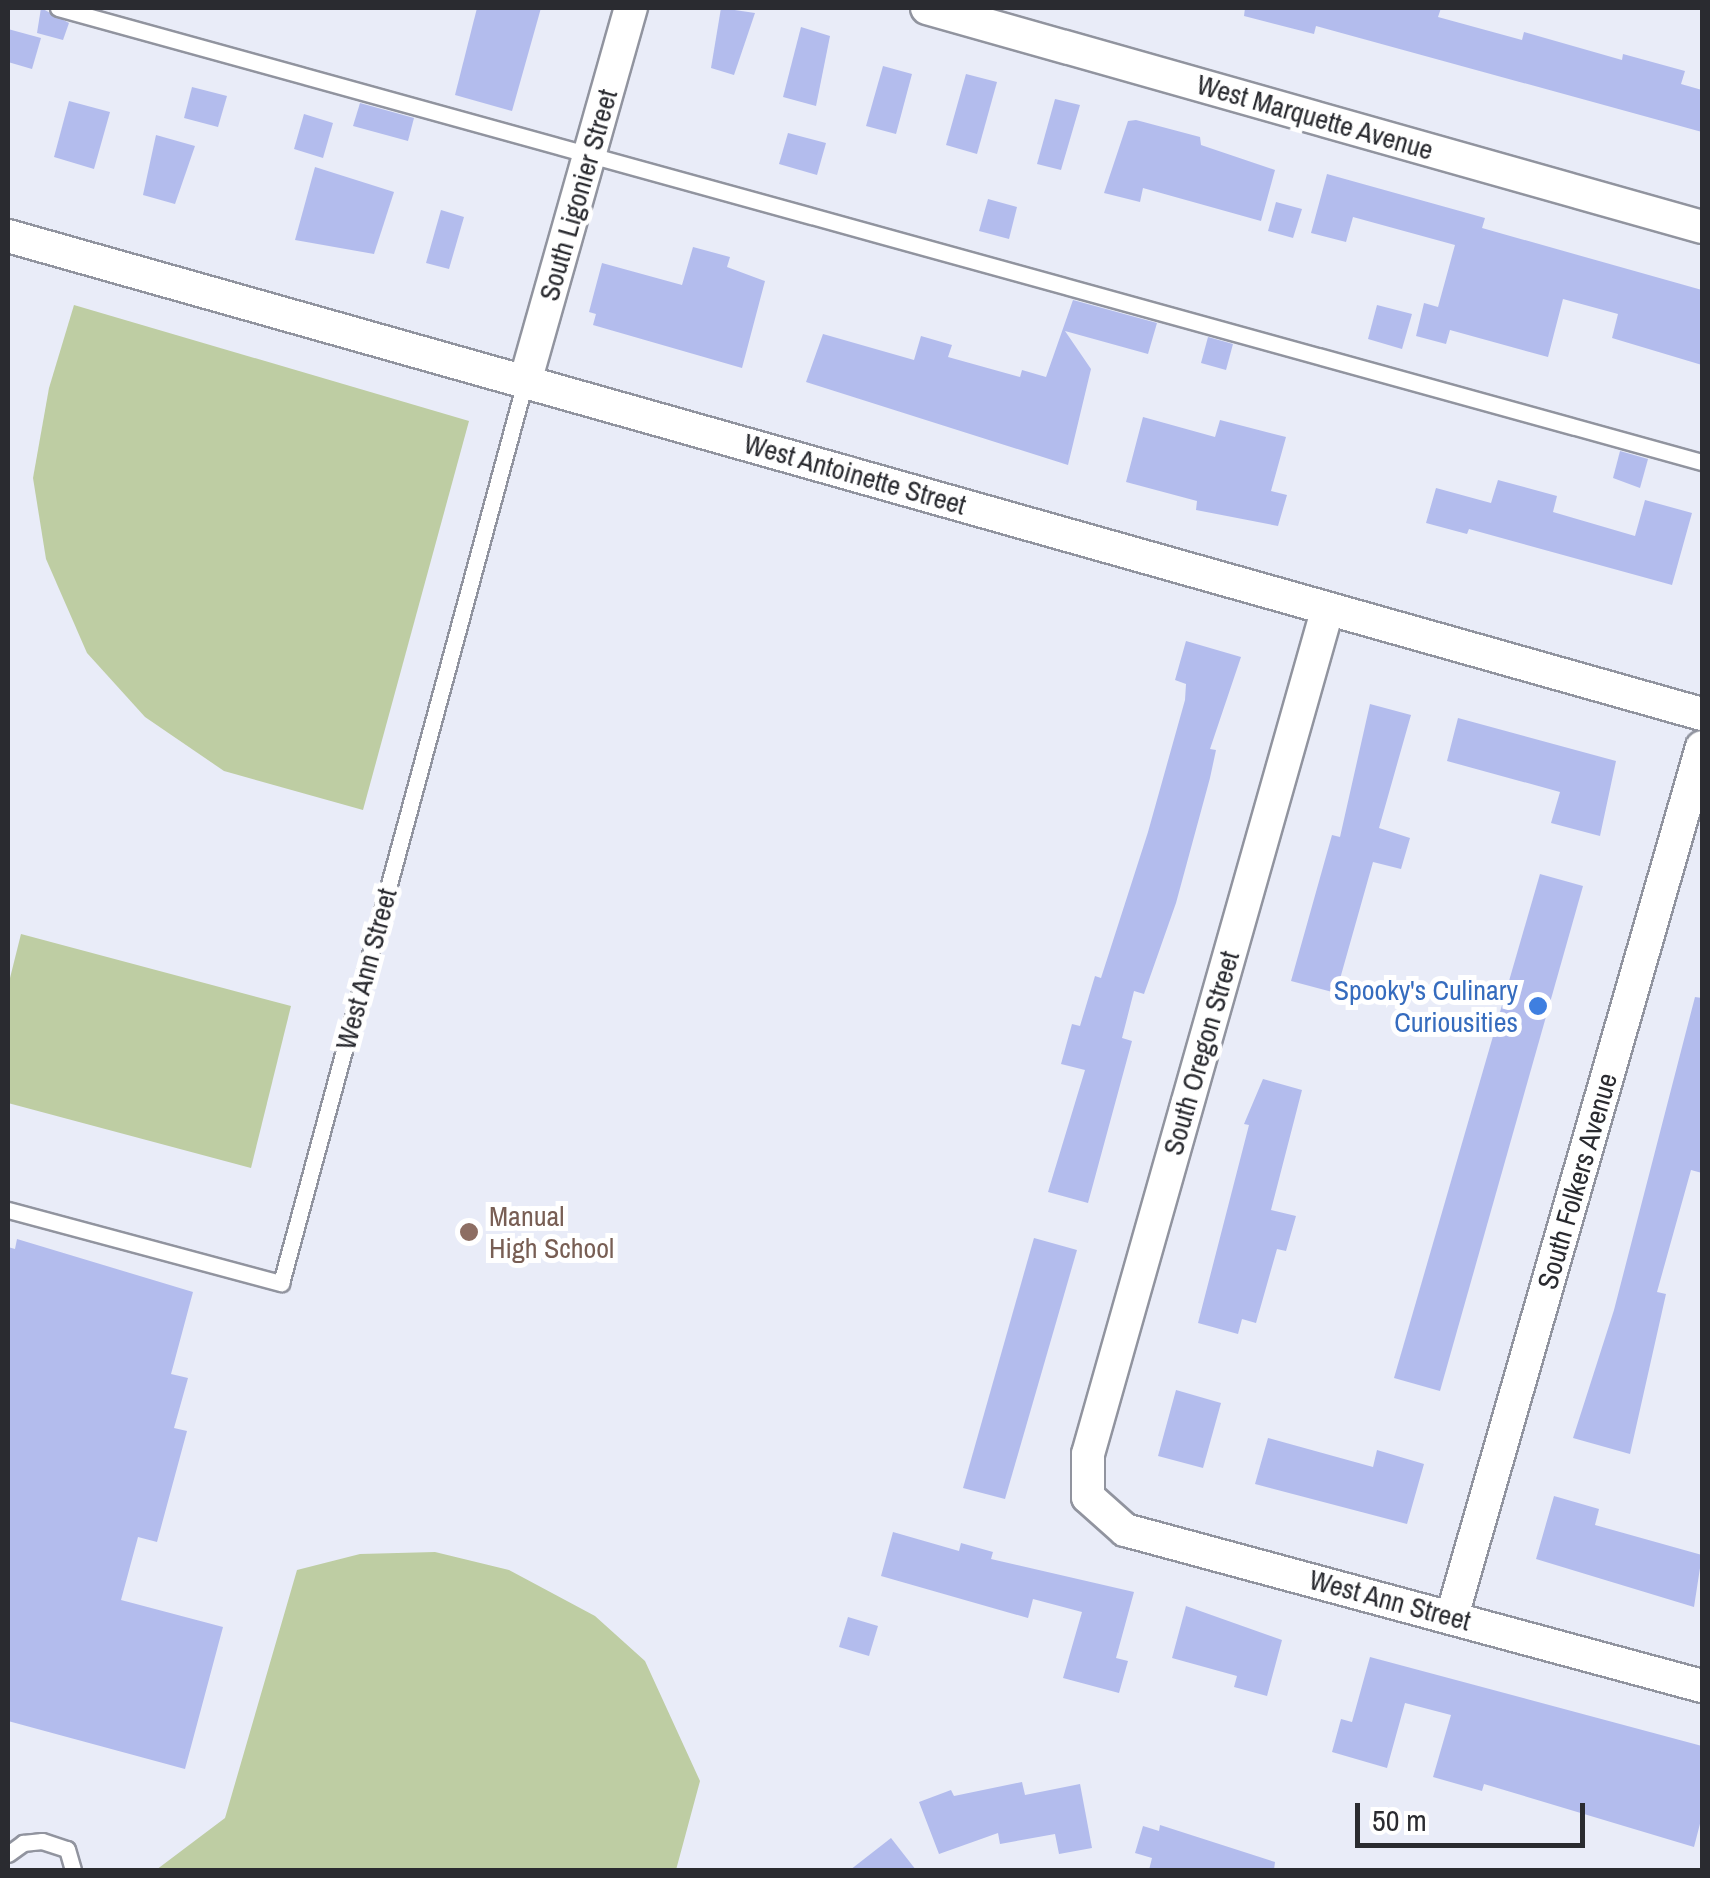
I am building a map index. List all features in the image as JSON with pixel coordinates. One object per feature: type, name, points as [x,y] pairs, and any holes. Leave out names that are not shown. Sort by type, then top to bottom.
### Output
[{"type":"street","name":"South Ligonier Street","points":[[526,382],[631,8]]},
{"type":"street","name":"West Marquette Avenue","points":[[927,8],[1702,227]]},
{"type":"street","name":"West Antoinette Street","points":[[8,236],[1702,714]]},
{"type":"street","name":"South Oregon Street","points":[[1088,1497],[1088,1454],[1327,611]]},
{"type":"street","name":"South Folkers Avenue","points":[[1452,1616],[1702,746]]},
{"type":"street","name":"West Ann Street","points":[[1088,1497],[1125,1530],[1702,1686]]},
{"type":"lane","points":[[58,8],[1702,462]]},
{"type":"lane","name":"West Ann Street","points":[[8,1210],[281,1283],[526,382]]},
{"type":"lane","points":[[8,1854],[23,1843],[42,1841],[67,1849],[72,1870]]},
{"type":"green space","points":[[74,305],[469,421],[363,810],[224,771],[145,717],[87,653],[46,559],[33,478],[49,388]]},
{"type":"green space","points":[[21,934],[291,1006],[251,1168],[8,1103],[8,986]]},
{"type":"green space","points":[[435,1552],[509,1570],[595,1616],[645,1661],[700,1781],[676,1870],[156,1870],[225,1818],[297,1570],[360,1554]]},
{"type":"building","points":[[41,8],[69,23],[63,40],[37,33]]},
{"type":"building","points":[[477,8],[541,8],[512,111],[455,95]]},
{"type":"building","points":[[721,8],[755,13],[734,75],[711,68]]},
{"type":"building","points":[[1245,8],[1441,8],[1438,17],[1522,40],[1524,32],[1622,60],[1623,54],[1685,71],[1681,84],[1702,90],[1702,132],[1316,26],[1314,34],[1244,16]]},
{"type":"building","points":[[801,27],[830,36],[816,106],[783,97]]},
{"type":"building","points":[[8,29],[41,38],[32,69],[8,62]]},
{"type":"building","points":[[883,66],[912,74],[896,134],[866,126]]},
{"type":"building","points":[[966,74],[997,82],[977,154],[946,145]]},
{"type":"building","points":[[192,87],[227,96],[218,127],[184,118]]},
{"type":"building","points":[[1055,99],[1080,105],[1061,170],[1037,164]]},
{"type":"building","points":[[69,101],[110,112],[94,169],[54,157]]},
{"type":"building","points":[[360,103],[414,118],[408,141],[353,126]]},
{"type":"building","points":[[304,114],[333,123],[323,158],[294,149]]},
{"type":"building","points":[[1128,121],[1200,137],[1201,145],[1275,170],[1261,221],[1143,188],[1140,202],[1104,193]]},
{"type":"building","points":[[788,133],[826,143],[817,175],[779,164]]},
{"type":"building","points":[[156,135],[195,146],[175,204],[143,195]]},
{"type":"building","points":[[315,167],[394,192],[374,254],[295,240]]},
{"type":"building","points":[[1327,174],[1485,218],[1482,228],[1702,290],[1702,365],[1612,338],[1618,314],[1563,299],[1548,357],[1450,330],[1446,344],[1416,336],[1424,303],[1438,307],[1455,245],[1353,217],[1346,242],[1311,233]]},
{"type":"building","points":[[988,199],[1017,207],[1009,239],[979,231]]},
{"type":"building","points":[[1276,202],[1302,209],[1293,238],[1268,231]]},
{"type":"building","points":[[441,210],[464,217],[449,269],[426,263]]},
{"type":"building","points":[[693,247],[730,257],[727,267],[765,281],[742,368],[593,325],[596,314],[589,312],[602,263],[682,285]]},
{"type":"building","points":[[1073,300],[1157,323],[1148,354],[1065,331],[1091,369],[1068,465],[806,382],[823,334],[914,360],[921,336],[952,345],[948,357],[1020,377],[1022,370],[1046,377]]},
{"type":"building","points":[[1377,305],[1412,314],[1402,349],[1368,339]]},
{"type":"building","points":[[1208,337],[1233,344],[1226,370],[1201,363]]},
{"type":"building","points":[[1143,417],[1215,437],[1220,420],[1286,437],[1271,491],[1287,495],[1278,526],[1196,510],[1197,501],[1126,482]]},
{"type":"building","points":[[1620,451],[1648,459],[1640,488],[1613,478]]},
{"type":"building","points":[[1498,480],[1557,496],[1553,512],[1635,536],[1645,500],[1692,513],[1672,585],[1469,529],[1467,534],[1426,523],[1436,488],[1491,503]]},
{"type":"building","points":[[1186,641],[1241,657],[1210,749],[1216,750],[1210,778],[1176,903],[1144,994],[1134,991],[1122,1038],[1132,1041],[1088,1203],[1048,1192],[1085,1070],[1061,1064],[1072,1024],[1080,1026],[1095,976],[1101,978],[1148,832],[1185,700],[1186,684],[1175,680]]},
{"type":"building","points":[[1370,704],[1411,715],[1379,828],[1410,838],[1401,869],[1373,862],[1336,993],[1291,981],[1332,835],[1340,837]]},
{"type":"building","points":[[1458,718],[1616,761],[1600,836],[1551,823],[1560,792],[1447,761]]},
{"type":"building","points":[[1540,874],[1583,886],[1440,1391],[1394,1378]]},
{"type":"building","points":[[1695,997],[1702,998],[1702,1173],[1691,1170],[1657,1292],[1666,1294],[1630,1454],[1573,1438],[1614,1310]]},
{"type":"building","points":[[1263,1079],[1302,1090],[1271,1210],[1296,1216],[1286,1251],[1277,1249],[1256,1323],[1242,1319],[1238,1334],[1198,1323],[1249,1125],[1244,1124]]},
{"type":"building","points":[[1034,1238],[1077,1250],[1005,1499],[963,1488]]},
{"type":"building","points":[[17,1239],[193,1292],[171,1374],[188,1378],[174,1428],[187,1431],[157,1542],[138,1537],[121,1600],[223,1627],[185,1769],[8,1721],[8,1247],[15,1249]]},
{"type":"building","points":[[1176,1390],[1221,1403],[1203,1468],[1158,1456]]},
{"type":"building","points":[[1268,1438],[1373,1467],[1377,1450],[1424,1464],[1407,1524],[1255,1484]]},
{"type":"building","points":[[1554,1496],[1599,1509],[1595,1525],[1702,1555],[1694,1607],[1536,1559]]},
{"type":"building","points":[[893,1532],[959,1551],[961,1543],[993,1552],[991,1559],[1134,1592],[1116,1658],[1128,1661],[1119,1693],[1063,1678],[1082,1612],[1033,1599],[1028,1618],[881,1576]]},
{"type":"building","points":[[1186,1606],[1282,1640],[1267,1696],[1234,1687],[1237,1676],[1172,1658]]},
{"type":"building","points":[[848,1617],[878,1626],[869,1656],[839,1647]]},
{"type":"building","points":[[1370,1657],[1702,1746],[1702,1816],[1694,1847],[1484,1784],[1482,1791],[1433,1777],[1451,1715],[1405,1703],[1387,1768],[1332,1752],[1341,1719],[1352,1722]]},
{"type":"building","points":[[1022,1782],[1025,1795],[1080,1784],[1092,1848],[1059,1854],[1055,1834],[1000,1844],[998,1833],[939,1854],[919,1802],[951,1790],[954,1796]]},
{"type":"building","points":[[1160,1825],[1275,1862],[1274,1870],[1149,1870],[1152,1858],[1135,1853],[1143,1826],[1159,1831]]},
{"type":"building","points":[[891,1838],[916,1870],[850,1870]]},
{"type":"place","name":"Spooky's Culinary Curiousities","points":[[1538,1006]]},
{"type":"place","name":"Manual High School","points":[[469,1232]]}]
